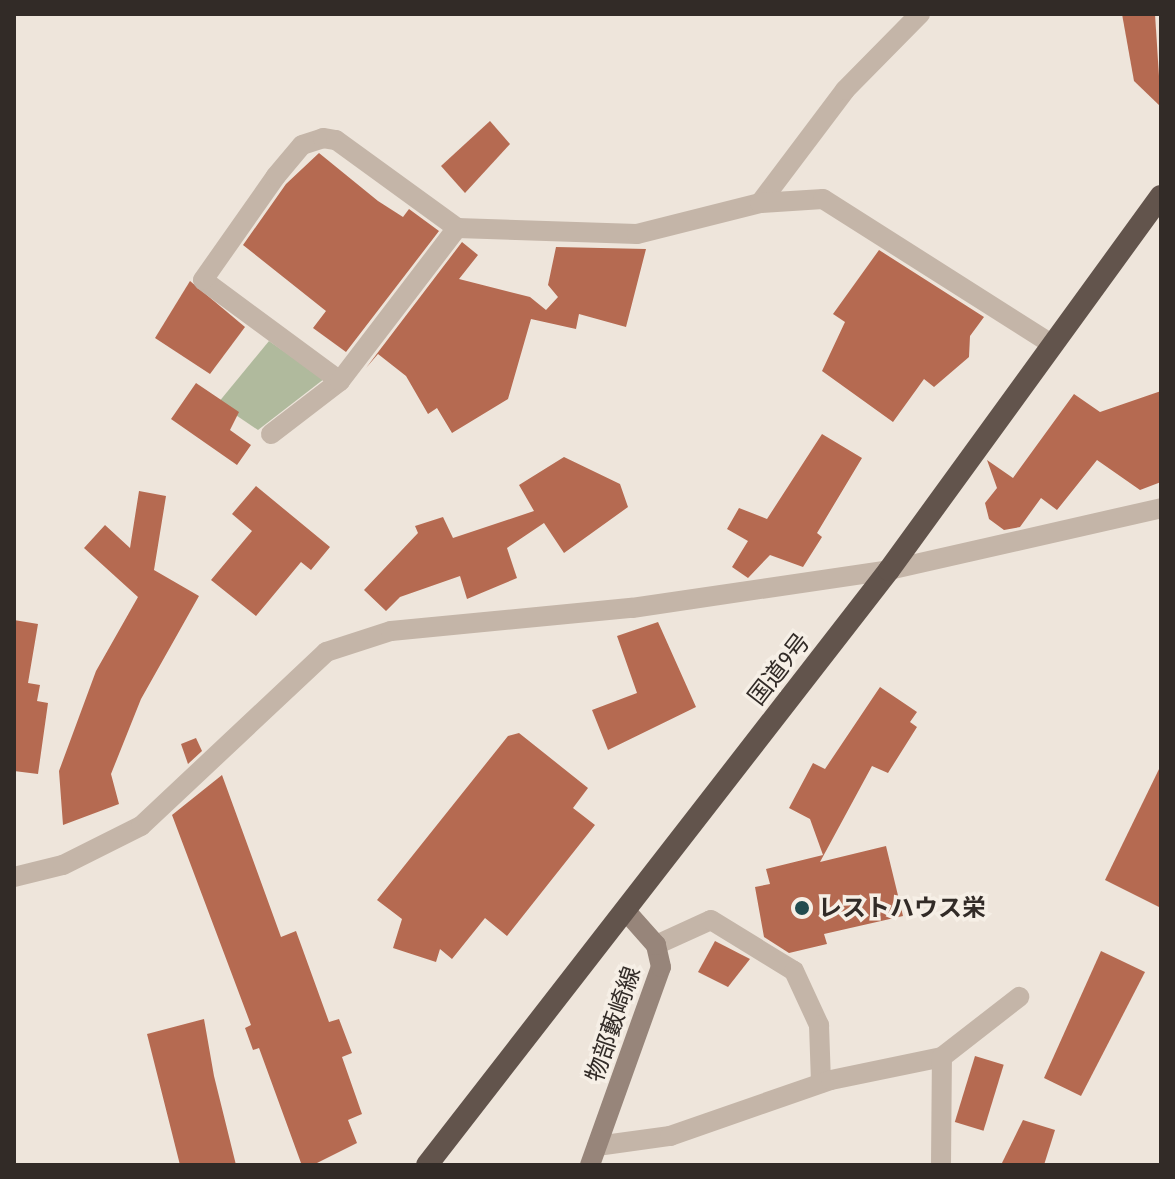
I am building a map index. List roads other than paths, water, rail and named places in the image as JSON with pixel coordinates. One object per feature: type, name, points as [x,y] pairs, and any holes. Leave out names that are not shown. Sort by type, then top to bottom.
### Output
[{"type":"highway","name":"国道9号","points":[[427,1165],[889,570],[1050,343],[1161,196]]},
{"type":"main road","name":"物部藪崎線","points":[[594,1155],[660,974],[656,945],[625,910]]},
{"type":"street","points":[[760,203],[845,90],[920,14]]},
{"type":"street","points":[[340,381],[203,280],[221,247],[302,145],[323,138],[336,140],[457,228],[637,234],[760,203],[823,199],[1050,343]]},
{"type":"street","points":[[271,434],[340,381],[457,228]]},
{"type":"street","points":[[14,877],[63,865],[141,826],[326,652],[391,631],[632,608],[889,570],[1161,508]]},
{"type":"street","points":[[656,945],[711,920],[794,971],[819,1025],[821,1083]]},
{"type":"street","points":[[594,1155],[670,1136],[821,1083],[942,1057],[1019,997]]},
{"type":"street","points":[[941,1165],[942,1057]]},
{"type":"place","name":"レストハウス栄","points":[[802,908]]}]
